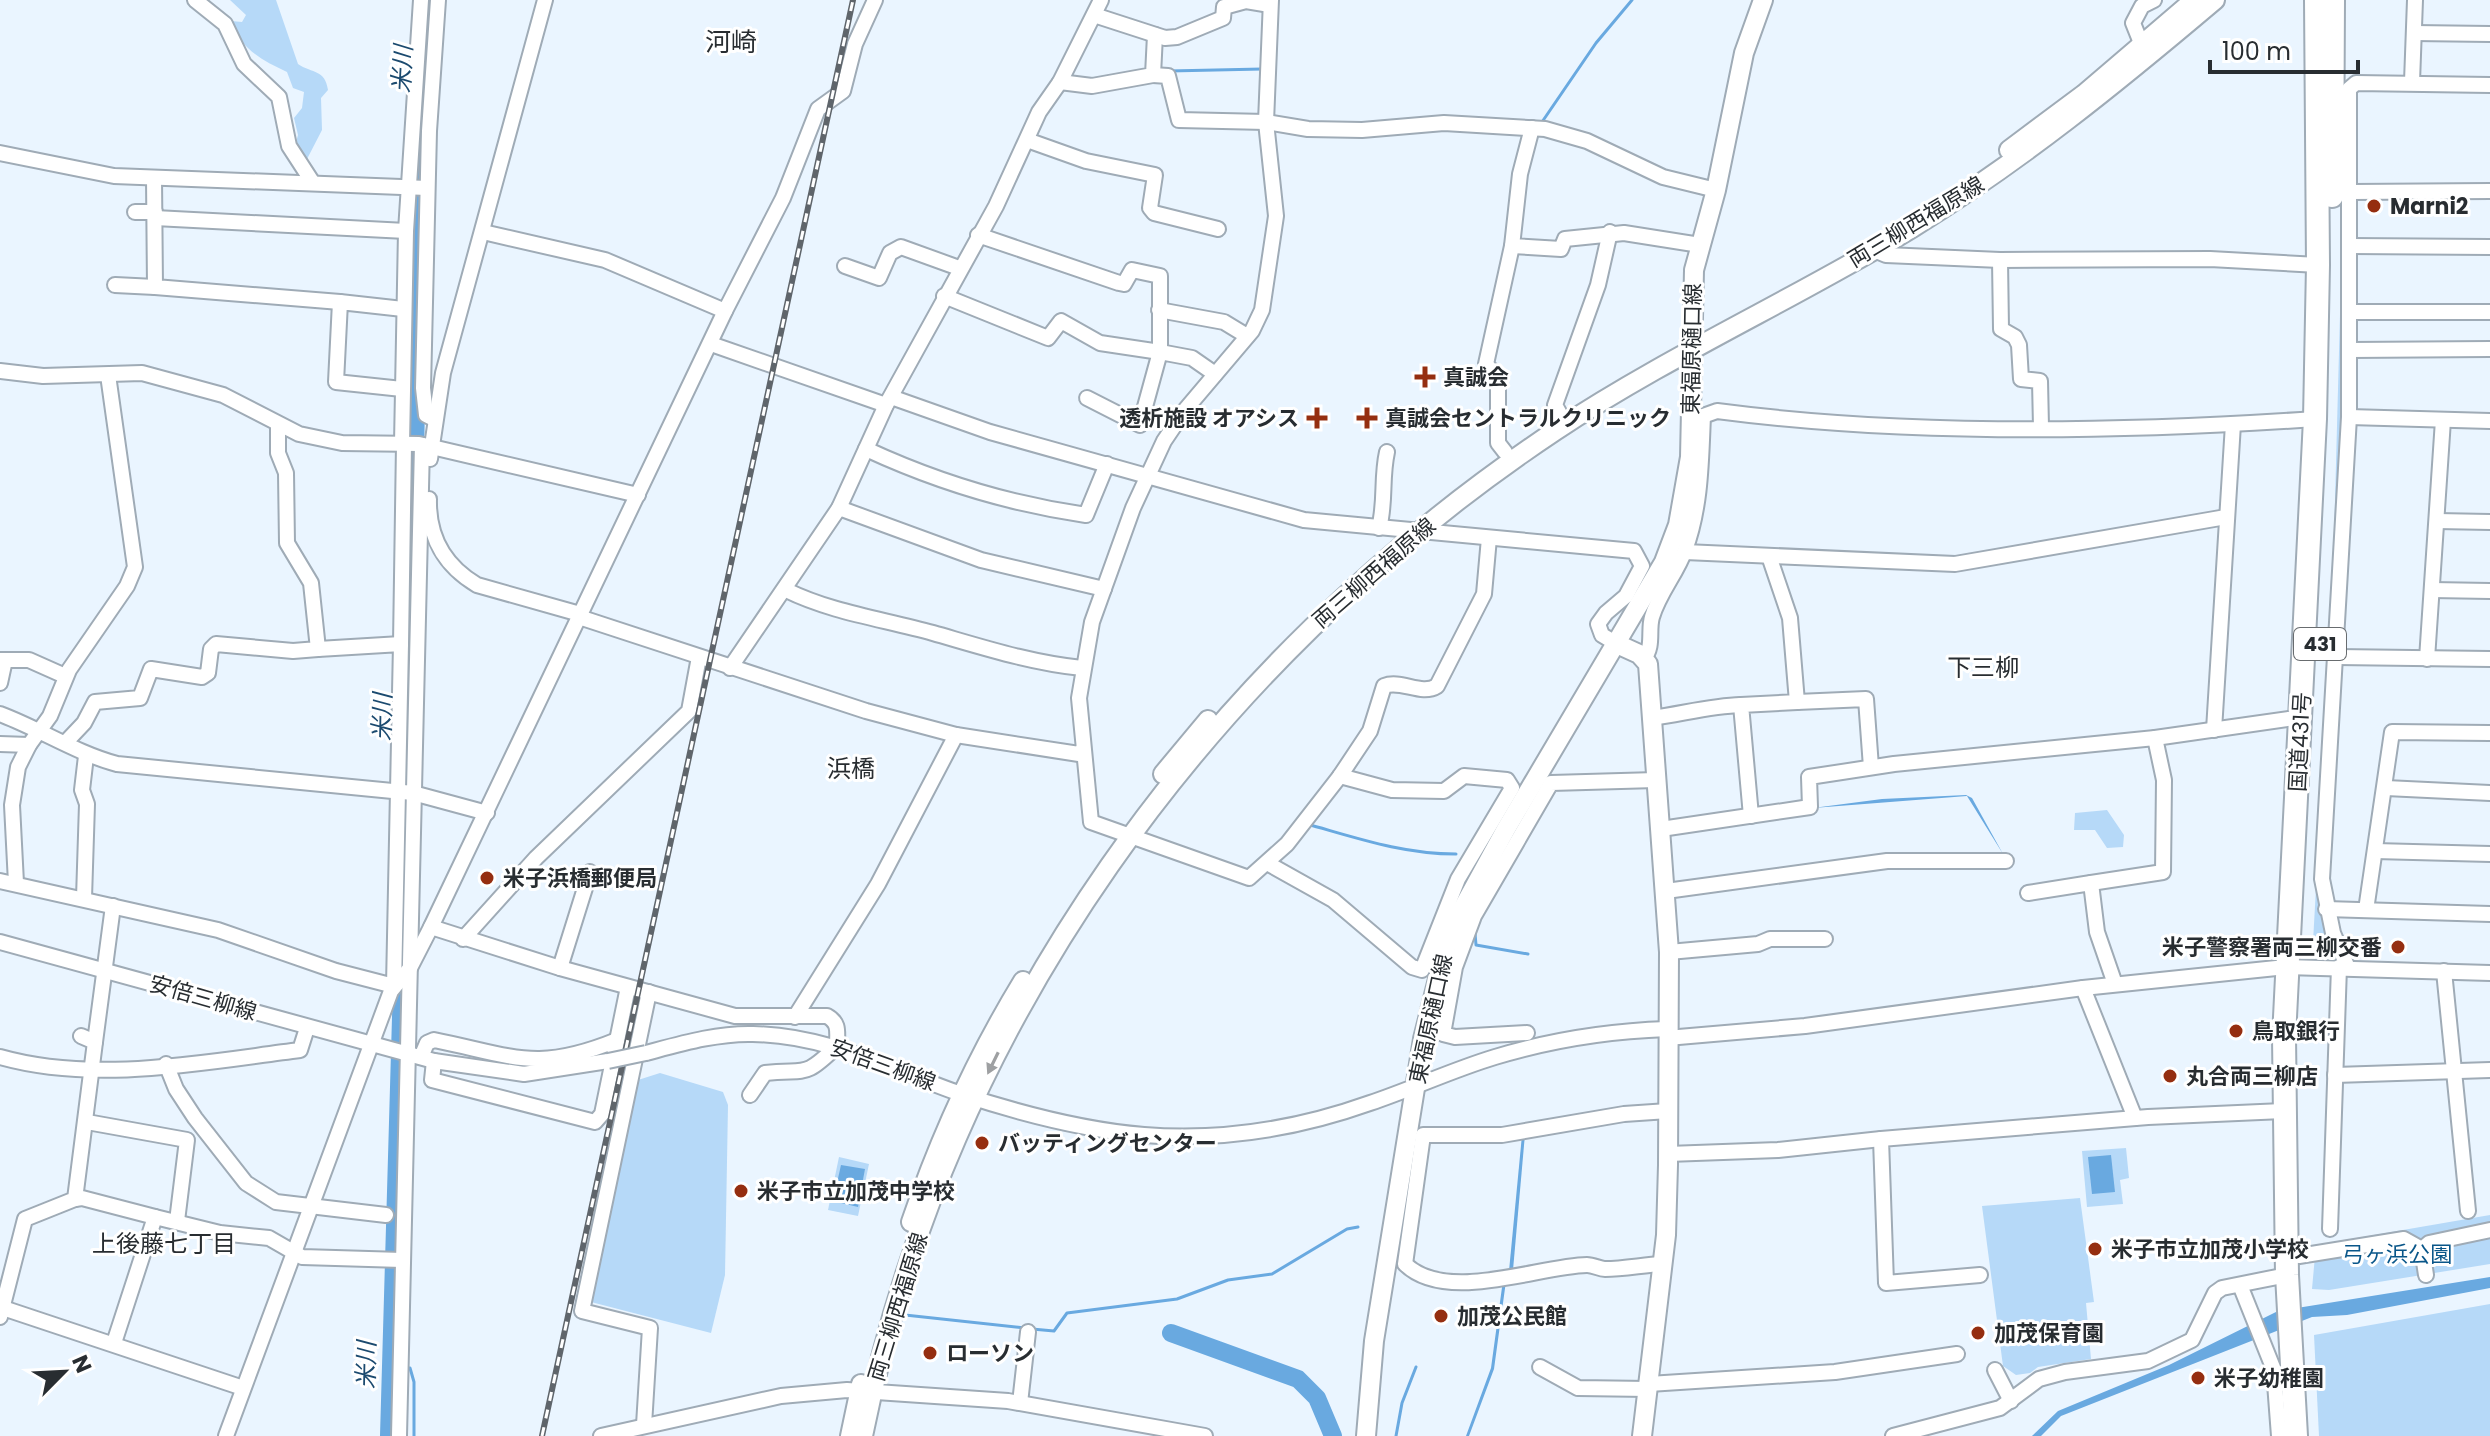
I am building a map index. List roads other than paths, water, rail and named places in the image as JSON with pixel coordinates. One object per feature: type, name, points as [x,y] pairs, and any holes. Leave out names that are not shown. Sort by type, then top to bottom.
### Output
[{"type":"highway","name":"国道431号","points":[[2292,1284],[2299,1256],[2293,967],[2315,419],[2319,2]]},
{"type":"highway","name":"国道431号","points":[[2308,1436],[2292,1284],[2283,1111],[2326,513],[2319,2]]},
{"type":"highway","name":"国道431号","points":[[2296,1436],[2297,1344]]},
{"type":"main road","name":"東福原樋口線","points":[[1366,1436],[1374,1341],[1401,1231],[1415,1087],[1433,986],[1472,887],[1664,562],[1678,525],[1690,457],[1694,270],[1716,190],[1744,53],[1763,0]]},
{"type":"main road","name":"両三柳西福原線","points":[[1412,531],[1549,435],[1692,341],[1874,250],[2038,144],[2148,47],[2194,0]]},
{"type":"main road","name":"両三柳西福原線","points":[[850,1436],[866,1392],[913,1216],[968,1096],[986,1042],[1182,748],[1284,638],[1505,452],[1560,414],[1959,187],[2215,0]]},
{"type":"main road","points":[[1617,644],[1644,658],[1661,829],[1669,952],[1668,1154],[1662,1264],[1642,1436]]},
{"type":"main road","name":"両三柳西福原線","points":[[863,1436],[866,1392]]},
{"type":"street","points":[[195,0],[225,24],[244,64],[279,97],[289,146],[313,183]]},
{"type":"street","points":[[421,0],[406,231],[402,389],[430,526],[449,563],[477,585],[580,615],[730,668],[956,735],[1079,754],[1083,749]]},
{"type":"street","points":[[434,419],[426,415],[423,388],[427,188],[438,0]]},
{"type":"street","points":[[399,1436],[397,1260],[417,1056],[410,969],[401,644],[414,445],[434,419],[545,0]]},
{"type":"street","points":[[396,985],[410,969],[487,813],[725,311],[783,198],[818,109],[843,91],[855,44],[875,0]]},
{"type":"street","points":[[730,668],[839,508],[889,401],[978,235],[1039,112],[1060,82],[1101,0]]},
{"type":"street","points":[[2148,47],[2135,33],[2134,16],[2154,0]]},
{"type":"street","points":[[2412,82],[2415,0]]},
{"type":"street","points":[[1094,15],[1155,35],[1177,37],[1223,18],[1224,7],[1246,1],[1271,2],[1266,122],[1276,227],[1262,310],[1247,336],[1185,410],[1147,474],[1092,622],[1079,698],[1091,822],[1249,878],[1287,844],[1340,776],[1370,731],[1384,686],[1392,683],[1429,690],[1437,686],[1484,594],[1489,538]]},
{"type":"street","points":[[2414,33],[2490,34]]},
{"type":"street","points":[[1153,75],[1155,35]]},
{"type":"street","points":[[1060,82],[1092,86],[1153,75],[1168,76],[1179,120],[1266,122],[1362,130],[1444,123],[1532,128],[1587,141],[1663,177],[1716,190]]},
{"type":"street","points":[[2330,1229],[2335,1075],[2343,968],[2326,909],[2322,879],[2349,417],[2350,87],[2356,83],[2412,82],[2490,85]]},
{"type":"street","points":[[1505,452],[1498,443],[1498,378],[1489,366],[1512,246],[1520,174],[1532,128]]},
{"type":"street","points":[[1027,140],[1086,161],[1155,175],[1150,208],[1154,213],[1218,229]]},
{"type":"street","points":[[0,153],[114,176],[427,188]]},
{"type":"street","points":[[154,178],[155,287]]},
{"type":"street","points":[[2351,192],[2490,191]]},
{"type":"street","points":[[135,212],[406,231]]},
{"type":"street","points":[[483,232],[605,260],[725,311]]},
{"type":"street","points":[[1512,246],[1561,249],[1565,239],[1610,232],[1700,245]]},
{"type":"street","points":[[1560,414],[1555,405],[1598,285],[1610,232]]},
{"type":"street","points":[[978,235],[1119,283],[1124,284],[1132,270],[1160,276],[1160,352],[1140,425],[1087,398]]},
{"type":"street","points":[[2350,246],[2490,247]]},
{"type":"street","points":[[845,266],[879,278],[890,253],[901,247],[959,268]]},
{"type":"street","points":[[1874,250],[1886,255],[2000,260],[2210,259],[2318,265]]},
{"type":"street","points":[[2000,260],[2001,329],[2015,337],[2019,345],[2021,379],[2040,381],[2041,427]]},
{"type":"street","points":[[115,285],[403,309]]},
{"type":"street","points":[[944,296],[1048,338],[1061,321],[1100,343],[1192,358],[1215,374]]},
{"type":"street","points":[[340,302],[336,382],[402,389]]},
{"type":"street","points":[[1159,310],[1224,322],[1247,336]]},
{"type":"street","points":[[2350,312],[2490,312]]},
{"type":"street","points":[[711,344],[990,432],[1304,520],[1634,551],[1642,566],[1626,596],[1598,624],[1602,635],[1617,644]]},
{"type":"street","points":[[2350,350],[2490,349]]},
{"type":"street","points":[[0,371],[43,376],[142,373],[223,395],[278,425],[342,443],[414,445],[638,495]]},
{"type":"street","points":[[16,883],[12,805],[18,767],[40,732],[65,676],[100,620],[127,586],[135,567],[108,375]]},
{"type":"street","points":[[1644,658],[1649,653],[1652,617],[1685,552],[1700,483],[1703,416],[1717,411],[1877,425],[2041,427],[2233,424],[2315,419]]},
{"type":"street","points":[[2349,417],[2490,421]]},
{"type":"street","points":[[2427,659],[2443,420]]},
{"type":"street","points":[[2214,730],[2233,424]]},
{"type":"street","points":[[278,425],[278,453],[286,473],[287,543],[311,583],[318,649]]},
{"type":"street","points":[[226,1436],[310,1206],[377,1045],[396,985],[407,793],[414,445]]},
{"type":"street","points":[[866,449],[908,469],[993,496],[1086,515],[1107,464]]},
{"type":"street","points":[[1379,528],[1385,504],[1381,483],[1387,452]]},
{"type":"street","points":[[839,508],[981,560],[1104,589]]},
{"type":"street","points":[[1685,552],[1955,564],[2226,517]]},
{"type":"street","points":[[2437,521],[2490,522]]},
{"type":"street","points":[[1769,556],[1790,618],[1797,702]]},
{"type":"street","points":[[786,590],[815,604],[934,633],[967,645],[1082,668]]},
{"type":"street","points":[[2432,590],[2490,591]]},
{"type":"street","points":[[66,742],[84,723],[95,702],[140,698],[151,669],[202,677],[208,673],[211,649],[216,644],[293,651],[401,644]]},
{"type":"street","points":[[463,939],[536,858],[689,711],[699,657]]},
{"type":"street","points":[[2337,657],[2490,659]]},
{"type":"street","points":[[0,683],[3,660],[29,660],[65,676]]},
{"type":"street","points":[[1651,718],[1695,713],[1713,706],[1866,699],[1871,767]]},
{"type":"street","points":[[1741,705],[1751,816]]},
{"type":"street","points":[[0,714],[66,742],[86,756],[152,770],[191,771],[407,793],[487,813]]},
{"type":"street","points":[[1661,829],[1810,807],[1809,777],[1871,767],[2155,738],[2302,717]]},
{"type":"street","points":[[2366,910],[2392,732],[2490,733]]},
{"type":"street","points":[[795,1017],[878,884],[956,735]]},
{"type":"street","points":[[2028,893],[2157,876],[2163,872],[2164,780],[2155,738]]},
{"type":"street","points":[[0,744],[29,745]]},
{"type":"street","points":[[84,898],[87,804],[82,790],[86,756]]},
{"type":"street","points":[[1340,776],[1392,790],[1444,791],[1464,776],[1507,780],[1512,788],[1472,887],[1441,1029],[1449,1037],[1527,1033]]},
{"type":"street","points":[[1267,863],[1333,900],[1412,967],[1422,970],[1472,887],[1551,783],[1656,780]]},
{"type":"street","points":[[2386,788],[2490,793]]},
{"type":"street","points":[[2375,851],[2490,854]]},
{"type":"street","points":[[1666,891],[1887,861],[2006,861]]},
{"type":"street","points":[[560,968],[590,872]]},
{"type":"street","points":[[0,881],[218,930],[336,971],[396,985]]},
{"type":"street","points":[[2091,883],[2097,932],[2115,984]]},
{"type":"street","points":[[75,1199],[94,1069],[88,1039],[106,971],[113,906]]},
{"type":"street","points":[[2326,909],[2490,914]]},
{"type":"street","points":[[431,927],[560,968],[735,1016],[827,1016],[834,1020],[838,1026],[837,1046],[803,1073],[765,1073],[750,1095]]},
{"type":"street","points":[[1669,952],[1758,944],[1770,939],[1825,939]]},
{"type":"street","name":"安倍三柳線","points":[[0,942],[417,1056],[524,1074],[608,1061],[681,1043],[750,1033],[837,1046],[968,1096],[1116,1132],[1197,1137],[1290,1126],[1415,1087],[1492,1058],[1552,1042],[1805,1026],[2115,984],[2293,967],[2490,973]]},
{"type":"street","points":[[2444,971],[2468,1211]]},
{"type":"street","points":[[417,1056],[432,1080],[595,1122],[602,1114],[628,987]]},
{"type":"street","points":[[2083,988],[2135,1118]]},
{"type":"street","points":[[644,1425],[650,1328],[582,1311],[649,992]]},
{"type":"street","points":[[0,1057],[38,1066],[94,1069],[166,1064],[300,1050],[307,1028]]},
{"type":"street","points":[[417,1056],[427,1043],[434,1040],[496,1056],[534,1060],[577,1056],[617,1040]]},
{"type":"street","points":[[166,1064],[176,1089],[195,1118],[246,1183],[276,1202],[386,1215]]},
{"type":"street","points":[[2335,1075],[2490,1070]]},
{"type":"street","points":[[1662,1264],[1602,1269],[1590,1265],[1529,1277],[1454,1281],[1408,1267],[1401,1231],[1423,1135],[1502,1135],[1624,1114],[1668,1111]]},
{"type":"street","points":[[1668,1154],[1778,1150],[2135,1118],[2283,1111]]},
{"type":"street","points":[[87,1122],[187,1140],[177,1221]]},
{"type":"street","points":[[1881,1139],[1886,1283],[1980,1275]]},
{"type":"street","points":[[243,1388],[114,1343],[1,1312],[25,1219],[82,1198],[220,1233],[269,1238],[302,1257],[397,1260]]},
{"type":"street","points":[[114,1343],[155,1217]]},
{"type":"street","points":[[2422,1249],[2440,1240],[2490,1230]]},
{"type":"street","points":[[2299,1256],[2404,1239],[2422,1249]]},
{"type":"street","points":[[2422,1249],[2426,1275]]},
{"type":"street","points":[[1893,1436],[1968,1419],[2011,1401],[2039,1379],[2065,1372],[2148,1361],[2192,1340],[2217,1290],[2240,1285],[2292,1284]]},
{"type":"street","points":[[2240,1285],[2274,1370],[2279,1436]]},
{"type":"street","points":[[1020,1403],[1028,1332]]},
{"type":"street","points":[[1540,1367],[1578,1388],[1648,1386],[1835,1372],[1957,1354]]},
{"type":"street","points":[[1995,1370],[2011,1401]]},
{"type":"street","points":[[601,1436],[781,1396],[866,1392],[1020,1403],[1195,1436]]},
{"type":"street","points":[[1113,1436],[1114,1420]]},
{"type":"water","points":[[1966,795],[1972,798],[2003,854],[1967,796],[1813,808],[1882,799]]},
{"type":"water","points":[[1525,1134],[1513,1270],[1509,1271],[1522,1135]]},
{"type":"water","points":[[2111,1155],[2115,1192],[2092,1194],[2088,1157]]},
{"type":"water","points":[[841,1165],[865,1169],[858,1207],[833,1201]]},
{"type":"water","points":[[2490,1277],[2490,1288],[2347,1315],[2312,1317],[2061,1416],[2041,1436],[2032,1436],[2058,1411],[2169,1365],[2278,1311]]},
{"type":"water","points":[[1503,1280],[1506,1281],[1494,1369],[1469,1436],[1466,1436],[1491,1368]]},
{"type":"waterway","name":"米川","points":[[426,86],[430,0]]},
{"type":"waterway","points":[[1542,122],[1596,43],[1632,0]]},
{"type":"waterway","points":[[1169,71],[1262,69]]},
{"type":"waterway","name":"米川","points":[[413,538],[422,151]]},
{"type":"waterway","name":"米川","points":[[407,809],[413,571]]},
{"type":"waterway","points":[[1307,824],[1399,848],[1456,854]]},
{"type":"waterway","name":"米川","points":[[389,1436],[406,843]]},
{"type":"waterway","points":[[1475,933],[1476,945],[1528,954]]},
{"type":"waterway","points":[[1032,1329],[1054,1331],[1067,1313],[1177,1299],[1228,1280],[1272,1274],[1347,1229],[1358,1227]]},
{"type":"waterway","points":[[905,1315],[1025,1328]]},
{"type":"waterway","points":[[1171,1333],[1298,1379],[1317,1398],[1333,1436]]},
{"type":"waterway","points":[[1396,1436],[1402,1403],[1416,1367]]},
{"type":"waterway","points":[[406,1368],[410,1368],[414,1382],[414,1436]]},
{"type":"railway","points":[[542,1436],[853,0]]},
{"type":"place","name":"Marni2","points":[[2374,206]]},
{"type":"place","name":"真誠会","points":[[1425,377]]},
{"type":"place","name":"透析施設 オアシス","points":[[1317,418]]},
{"type":"place","name":"真誠会セントラルクリニック","points":[[1367,418]]},
{"type":"place","name":"米子浜橋郵便局","points":[[487,878]]},
{"type":"place","name":"米子警察署両三柳交番","points":[[2398,947]]},
{"type":"place","name":"鳥取銀行","points":[[2236,1031]]},
{"type":"place","name":"丸合両三柳店","points":[[2170,1076]]},
{"type":"place","name":"バッティングセンター","points":[[982,1143]]},
{"type":"place","name":"米子市立加茂中学校","points":[[741,1191]]},
{"type":"place","name":"米子市立加茂小学校","points":[[2095,1249]]},
{"type":"place","name":"加茂公民館","points":[[1441,1316]]},
{"type":"place","name":"加茂保育園","points":[[1978,1333]]},
{"type":"place","name":"ローソン","points":[[930,1353]]},
{"type":"place","name":"米子幼稚園","points":[[2198,1378]]},
{"type":"district","name":"河崎","points":[[731,42]]},
{"type":"district","name":"下三柳","points":[[1983,667]]},
{"type":"district","name":"浜橋","points":[[851,768]]},
{"type":"district","name":"上後藤七丁目","points":[[164,1243]]},
{"type":"park label","name":"弓ヶ浜公園","points":[[2397,1254]]}]
